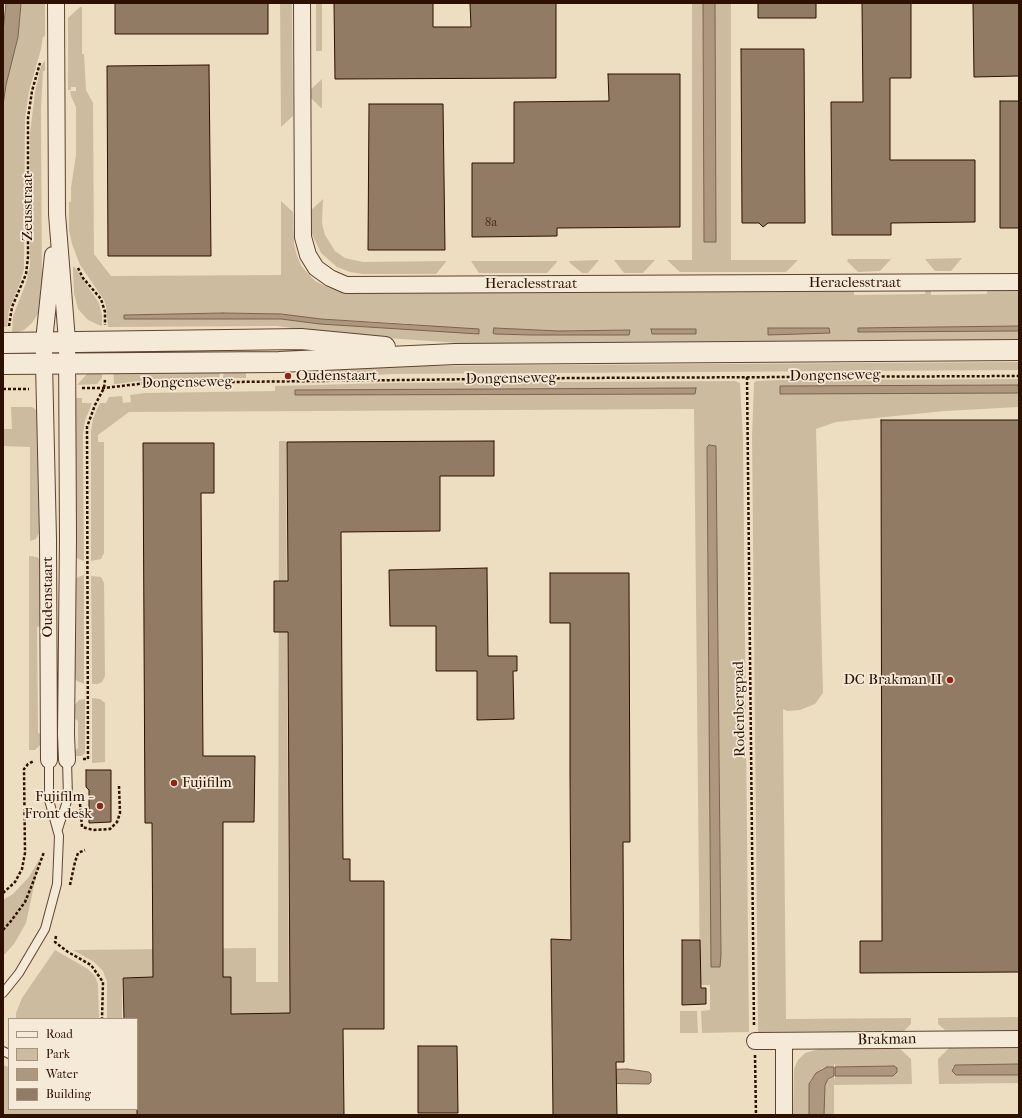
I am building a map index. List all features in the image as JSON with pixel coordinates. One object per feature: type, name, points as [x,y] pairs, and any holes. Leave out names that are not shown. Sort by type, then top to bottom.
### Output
[{"type":"street","name":"Zeusstraat","points":[[56,3],[57,214],[68,342],[67,364]]},
{"type":"street","name":"Heraclesstraat","points":[[302,3],[302,237],[308,255],[316,268],[340,283],[346,285],[362,285],[1019,282]]},
{"type":"street","name":"Zeusstraat","points":[[44,363],[44,342],[57,214]]},
{"type":"street","name":"Dongenseweg","points":[[6,343],[301,339],[455,354]]},
{"type":"street","name":"Dongenseweg","points":[[6,364],[67,364],[104,362],[279,362],[455,354],[1019,350]]},
{"type":"street","name":"Oudenstaart","points":[[44,363],[48,546],[49,760]]},
{"type":"street","name":"Oudenstaart","points":[[67,364],[67,760]]},
{"type":"street","name":"Brakman","points":[[755,1041],[784,1042],[1019,1039]]},
{"type":"street","points":[[784,1042],[784,1115]]},
{"type":"lane","name":"Oudenstaart","points":[[3,993],[19,973],[45,929],[57,884],[59,836],[48,800],[49,760]]},
{"type":"lane","name":"Oudenstaart","points":[[58,829],[68,798],[67,760]]},
{"type":"path","name":"Zeusstraat","points":[[6,343],[10,315],[26,274],[28,257],[28,118],[32,91],[42,58]]},
{"type":"path","points":[[77,266],[84,278],[101,299],[105,312],[106,341]]},
{"type":"path","points":[[67,760],[88,760],[87,427],[95,405],[104,388],[106,373],[104,362]]},
{"type":"path","points":[[6,364],[9,389]]},
{"type":"path","name":"Dongenseweg","points":[[68,388],[104,388],[148,383],[1019,376]]},
{"type":"path","name":"Rodenbergpad","points":[[746,377],[756,1115]]},
{"type":"path","points":[[3,389],[44,388]]},
{"type":"path","points":[[3,894],[15,882],[22,869],[25,853],[24,769],[32,761],[49,760]]},
{"type":"path","points":[[79,800],[82,827],[93,830],[110,828],[117,822],[120,813],[119,786]]},
{"type":"path","points":[[70,888],[78,853],[84,850]]},
{"type":"path","points":[[3,930],[25,902],[44,852]]},
{"type":"path","points":[[57,933],[55,942],[68,952],[91,965],[103,982],[102,1018]]},
{"type":"green space","points":[[21,3],[45,3],[45,36],[43,37],[29,91],[25,119],[24,269],[9,310],[7,327],[3,327],[3,105],[6,85],[18,37]]},
{"type":"green space","points":[[280,3],[292,3],[293,116],[281,127]]},
{"type":"green space","points":[[316,3],[322,3],[322,51],[316,51]]},
{"type":"green space","points":[[692,3],[703,3],[704,242],[716,242],[715,3],[731,3],[731,260],[798,260],[786,272],[680,272],[667,260],[692,260]]},
{"type":"green space","points":[[80,7],[82,7],[82,54],[84,54],[86,90],[93,103],[94,254],[111,276],[281,275],[281,201],[293,212],[294,244],[302,267],[315,281],[339,291],[854,289],[854,295],[925,294],[926,289],[931,289],[931,295],[987,294],[987,288],[1019,288],[1019,326],[858,328],[858,332],[1019,331],[1019,342],[512,345],[357,336],[276,326],[108,327],[104,300],[80,265],[72,244],[69,230],[69,202],[71,202],[71,188],[76,155],[76,107],[70,91],[76,91],[76,87],[71,87],[71,90],[68,90],[68,18]],"holes":[[[223,313],[281,314],[321,319],[431,326],[479,333],[320,324],[281,319],[124,319],[124,315]],[[494,328],[559,331],[630,330],[629,335],[495,334]],[[768,328],[829,328],[769,335]],[[695,329],[696,334],[652,334],[651,330]]]},
{"type":"green space","points":[[45,60],[41,108],[41,309],[32,323],[24,330],[13,334],[13,316],[26,283],[30,266],[30,133],[35,92],[41,66]]},
{"type":"green space","points":[[322,79],[321,108],[310,97],[310,90]]},
{"type":"green space","points":[[323,199],[322,223],[325,235],[335,251],[345,258],[363,262],[446,262],[436,274],[363,274],[350,272],[337,267],[321,253],[312,234],[310,211]]},
{"type":"green space","points":[[962,258],[951,271],[935,271],[925,259]]},
{"type":"green space","points":[[848,259],[891,259],[880,271],[858,272],[847,261]]},
{"type":"green space","points":[[599,260],[588,273],[582,273],[569,261]]},
{"type":"green space","points":[[614,260],[655,260],[643,273],[624,273]]},
{"type":"green space","points":[[471,261],[557,262],[547,273],[479,273]]},
{"type":"green space","points":[[74,266],[99,303],[102,315],[101,326],[88,320],[78,309],[74,293]]},
{"type":"green space","points":[[1019,362],[1019,370],[392,374],[331,378],[331,369],[398,366]]},
{"type":"green space","points":[[113,367],[220,370],[219,379],[154,379],[114,384]]},
{"type":"green space","points":[[102,369],[102,378],[97,384],[77,385],[87,374],[92,371]]},
{"type":"green space","points":[[224,371],[246,373],[246,378],[223,378]]},
{"type":"green space","points":[[1019,379],[1019,407],[945,411],[836,422],[816,429],[823,693],[815,704],[800,710],[787,711],[783,709],[786,1019],[911,1018],[911,1024],[904,1031],[758,1032],[752,437],[754,383],[756,381]],"holes":[[[1018,385],[780,388],[780,386]]]},
{"type":"green space","points":[[735,381],[740,383],[743,438],[749,1032],[702,1033],[701,1011],[710,1010],[710,985],[700,985],[694,409],[129,412],[98,435],[98,442],[104,442],[104,553],[101,559],[91,561],[91,431],[93,419],[100,403],[106,403],[109,397],[122,396],[123,403],[131,402],[130,395],[145,393],[275,391],[275,386],[390,383]],"holes":[[[696,388],[695,394],[295,395],[295,390]],[[709,445],[716,446],[721,955],[712,967],[707,447]]]},
{"type":"green space","points":[[72,398],[82,398],[82,403],[92,403],[85,421],[83,434],[84,561],[78,559],[74,555]]},
{"type":"green space","points":[[11,407],[32,407],[39,412],[40,531],[36,539],[30,541],[30,447],[3,446],[3,429],[12,429]]},
{"type":"green space","points":[[279,441],[286,441],[289,1014],[230,1050],[230,977],[122,977],[122,1018],[107,1018],[107,982],[103,971],[94,962],[73,950],[256,948],[256,982],[278,982]]},
{"type":"green space","points":[[29,556],[37,557],[40,560],[41,626],[37,627],[38,733],[42,734],[41,744],[35,750],[29,750]]},
{"type":"green space","points":[[84,575],[84,684],[77,681],[73,676],[74,581],[78,577]]},
{"type":"green space","points":[[91,576],[101,577],[104,583],[105,676],[102,682],[98,684],[92,684]]},
{"type":"green space","points":[[92,698],[100,699],[105,703],[105,762],[92,763]]},
{"type":"green space","points":[[85,699],[85,753],[82,756],[74,756],[73,752],[78,748],[78,721],[73,717],[73,707],[79,700]]},
{"type":"green space","points":[[40,858],[26,923],[14,944],[3,956],[3,900],[13,894],[29,877]]},
{"type":"green space","points":[[55,950],[88,969],[95,976],[98,984],[99,1018],[16,1018],[16,1013],[22,998]]},
{"type":"green space","points":[[680,1011],[697,1011],[698,1033],[680,1033]]},
{"type":"green space","points":[[1019,1017],[1019,1030],[945,1030],[938,1024],[938,1018]]},
{"type":"green space","points":[[1019,1047],[1019,1064],[955,1065],[952,1068],[956,1075],[1019,1075],[1019,1083],[939,1084],[938,1059],[949,1048]]},
{"type":"green space","points":[[899,1048],[911,1059],[912,1084],[834,1085],[834,1115],[824,1115],[824,1088],[826,1082],[834,1076],[834,1081],[835,1076],[893,1076],[897,1070],[894,1066],[835,1067],[834,1064],[834,1067],[823,1068],[816,1073],[809,1084],[809,1115],[793,1115],[794,1069],[798,1060],[805,1053],[819,1049]]},
{"type":"green space","points":[[3,1065],[8,1067],[8,1110],[138,1109],[175,1115],[3,1115]]},
{"type":"water","points":[[6,3],[21,3],[18,37],[6,85],[3,105],[3,32]]},
{"type":"water","points":[[703,3],[715,3],[716,242],[704,242]]},
{"type":"water","points":[[223,313],[281,314],[321,319],[479,329],[479,334],[320,324],[281,319],[124,319],[124,315]]},
{"type":"water","points":[[1019,326],[1019,331],[858,332],[858,328]]},
{"type":"water","points":[[494,328],[559,331],[630,330],[629,335],[532,335],[495,334],[493,333]]},
{"type":"water","points":[[768,328],[829,328],[830,333],[768,335]]},
{"type":"water","points":[[651,329],[696,329],[696,334],[652,334]]},
{"type":"water","points":[[1018,385],[1019,393],[780,394],[780,386]]},
{"type":"water","points":[[696,388],[695,394],[295,395],[295,390]]},
{"type":"water","points":[[709,445],[716,446],[720,967],[711,967],[707,447]]},
{"type":"water","points":[[1019,1064],[1019,1075],[956,1075],[952,1071],[955,1065]]},
{"type":"water","points":[[894,1066],[897,1068],[897,1072],[893,1076],[835,1076],[835,1067]]},
{"type":"water","points":[[827,1067],[834,1067],[834,1076],[828,1079],[825,1085],[824,1115],[809,1115],[809,1084],[816,1073]]},
{"type":"water","points":[[627,1069],[649,1072],[651,1074],[651,1082],[649,1084],[580,1083],[587,1070]]},
{"type":"building","points":[[115,3],[268,3],[268,34],[115,34]]},
{"type":"building","points":[[334,3],[433,3],[433,27],[471,27],[470,3],[556,3],[556,78],[335,79]]},
{"type":"building","points":[[758,3],[816,3],[816,18],[758,18]]},
{"type":"building","points":[[862,3],[911,3],[911,78],[890,78],[890,160],[975,160],[975,222],[891,223],[891,235],[832,235],[831,102],[863,102]]},
{"type":"building","points":[[973,3],[1019,3],[1019,76],[974,77]]},
{"type":"building","points":[[741,49],[804,49],[805,223],[768,223],[763,227],[759,223],[742,223]]},
{"type":"building","points":[[209,65],[211,256],[108,256],[107,66]]},
{"type":"building","points":[[608,74],[680,74],[680,227],[557,228],[557,236],[472,237],[472,163],[514,163],[514,102],[609,101]]},
{"type":"building","points":[[1000,101],[1019,101],[1019,228],[1000,228]]},
{"type":"building","points":[[369,104],[443,104],[445,250],[368,250]]},
{"type":"building","name":"DC Brakman II","points":[[881,420],[1019,420],[1019,972],[860,973],[860,941],[882,941]]},
{"type":"building","name":"Fujifilm","points":[[494,441],[494,476],[440,476],[440,531],[341,532],[343,859],[350,859],[350,881],[384,881],[384,1029],[343,1029],[344,1115],[137,1115],[138,1018],[124,1018],[123,978],[153,977],[152,823],[145,823],[143,443],[214,443],[214,493],[201,493],[203,756],[255,756],[254,822],[223,822],[223,977],[231,977],[231,1014],[290,1013],[288,632],[274,632],[274,581],[288,581],[287,442]]},
{"type":"building","points":[[487,568],[488,656],[517,656],[517,671],[513,671],[514,719],[477,720],[477,671],[436,671],[436,626],[390,626],[389,570]]},
{"type":"building","points":[[550,573],[629,573],[630,842],[623,842],[624,1062],[616,1062],[617,1115],[553,1115],[551,939],[571,940],[570,623],[550,623]]},
{"type":"building","name":"Fujifilm - Front desk","points":[[86,770],[111,770],[111,822],[89,823],[89,790],[86,787]]},
{"type":"building","points":[[682,940],[700,940],[701,988],[706,988],[706,1004],[682,1005]]},
{"type":"building","points":[[418,1046],[457,1046],[458,1113],[418,1113]]},
{"type":"place","name":"Oudenstaart","points":[[288,376]]},
{"type":"place","name":"DC Brakman II","points":[[950,680]]},
{"type":"place","name":"Fujifilm","points":[[174,783]]},
{"type":"place","name":"Fujifilm - Front desk","points":[[100,806]]}]
